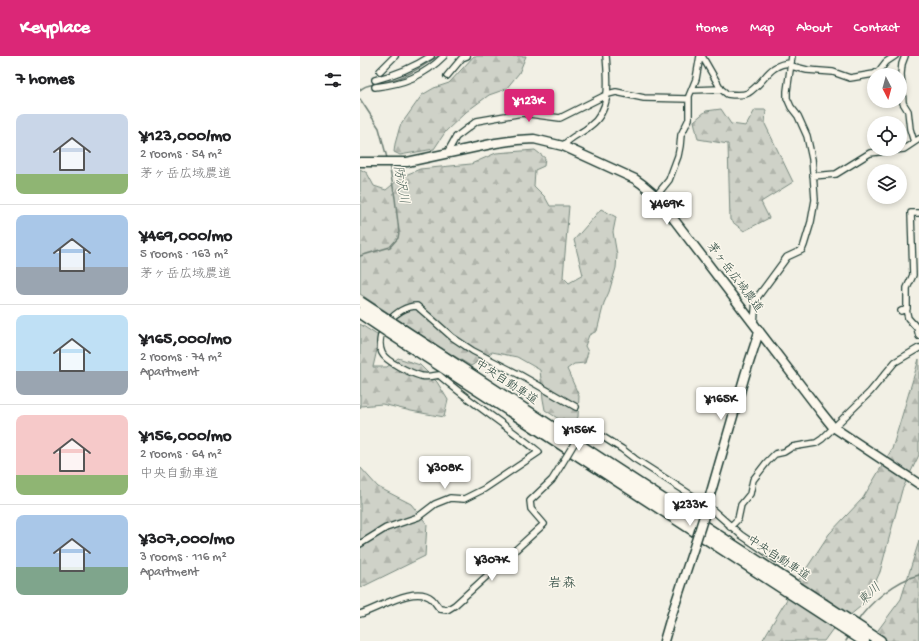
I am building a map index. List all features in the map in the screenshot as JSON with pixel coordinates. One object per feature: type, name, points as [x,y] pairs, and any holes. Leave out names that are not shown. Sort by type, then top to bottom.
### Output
[{"type":"highway","name":"中央自動車道","points":[[360,302],[390,327],[819,606],[880,641]]},
{"type":"highway","name":"中央自動車道","points":[[360,313],[390,327]]},
{"type":"highway","name":"中央自動車道","points":[[819,606],[864,641]]},
{"type":"street","points":[[380,71],[395,56]]},
{"type":"street","points":[[376,80],[417,65],[431,56]]},
{"type":"street","points":[[375,87],[390,86],[420,75],[432,68],[444,56]]},
{"type":"street","points":[[447,76],[462,58],[467,56]]},
{"type":"street","points":[[562,146],[573,136],[586,129],[598,119],[608,94],[606,56]]},
{"type":"street","points":[[701,56],[722,89],[727,94],[742,95],[748,93],[776,66],[782,63],[791,64],[807,70],[833,72],[850,78],[874,74],[879,71],[886,62],[895,56]]},
{"type":"street","points":[[656,196],[669,180],[678,156],[681,135],[689,119],[689,96],[701,56]]},
{"type":"street","points":[[754,324],[756,299],[787,257],[802,250],[811,222],[814,200],[812,159],[807,136],[798,116],[791,107],[786,91],[792,56]]},
{"type":"street","points":[[813,176],[836,174],[870,153],[904,149],[916,141],[910,129],[908,111],[903,103],[901,74],[905,56]]},
{"type":"street","points":[[692,90],[722,89]]},
{"type":"street","points":[[447,153],[456,137],[477,121],[522,113],[560,118],[608,94],[616,92],[644,98],[689,99]]},
{"type":"street","name":"茅ヶ岳広域農道","points":[[360,162],[407,162],[517,140],[534,139],[562,146],[642,184],[656,196],[833,427],[919,484]]},
{"type":"street","points":[[919,213],[911,214],[913,275],[907,288],[907,309],[903,310],[917,328],[919,336]]},
{"type":"street","points":[[360,544],[386,528],[418,517],[435,504],[450,498],[464,499],[539,452],[512,430],[463,396],[439,375],[422,376],[392,363],[385,358],[381,352],[381,334],[392,317],[400,310],[409,306],[417,306],[452,337],[473,351],[520,375],[576,407]]},
{"type":"street","points":[[664,641],[704,516],[744,375],[759,332]]},
{"type":"street","points":[[730,528],[738,519],[741,506],[750,494],[753,480],[775,454],[784,452],[792,447],[816,443],[822,439],[870,392],[895,362],[919,348]]},
{"type":"street","points":[[360,614],[405,596],[421,594],[431,598],[440,609],[447,610],[455,605],[544,524],[531,509],[530,501],[552,480],[584,427],[587,427],[622,449],[707,505],[730,528],[776,559]]},
{"type":"green space","points":[[474,56],[526,56],[519,73],[506,89],[489,95],[466,112],[446,131],[434,149],[400,155],[394,152],[400,126],[422,95],[434,88],[449,83]]},
{"type":"green space","points":[[721,109],[731,124],[746,126],[755,110],[766,110],[765,124],[793,182],[761,202],[769,218],[744,231],[730,220],[728,144],[698,139],[694,121],[706,111]]},
{"type":"green space","points":[[535,150],[545,158],[544,166],[535,170],[534,186],[545,197],[550,206],[569,206],[563,277],[569,283],[583,275],[574,240],[601,209],[616,217],[613,232],[617,255],[616,268],[604,303],[597,331],[589,335],[585,346],[588,352],[585,363],[574,364],[567,369],[579,396],[578,417],[571,427],[545,410],[540,370],[517,357],[492,352],[471,366],[441,348],[360,294],[360,169],[367,173],[374,186],[386,190],[403,176],[420,169],[471,164],[496,153]]},
{"type":"green space","points":[[360,324],[380,337],[373,367],[387,367],[398,358],[420,365],[437,382],[448,400],[444,417],[382,404],[361,406],[360,408]]},
{"type":"green space","points":[[919,359],[919,455],[902,490],[880,572],[866,602],[832,630],[824,641],[762,641],[793,589],[829,534],[863,498],[892,449]]},
{"type":"green space","points":[[360,467],[378,487],[411,504],[427,524],[425,556],[360,588]]},
{"type":"green space","points":[[919,541],[919,641],[870,641],[901,599]]},
{"type":"waterway","name":"防沢川","points":[[360,90],[367,86],[403,76],[438,56]]},
{"type":"waterway","name":"防沢川","points":[[360,99],[379,128],[387,158]]},
{"type":"waterway","name":"防沢川","points":[[360,256],[390,247],[398,238],[399,232],[395,198],[389,164]]},
{"type":"waterway","name":"東川","points":[[857,622],[869,607],[884,593],[901,582],[919,575]]},
{"type":"waterway","name":"東川","points":[[846,641],[849,636]]},
{"type":"district","name":"岩森","points":[[562,584]]}]
